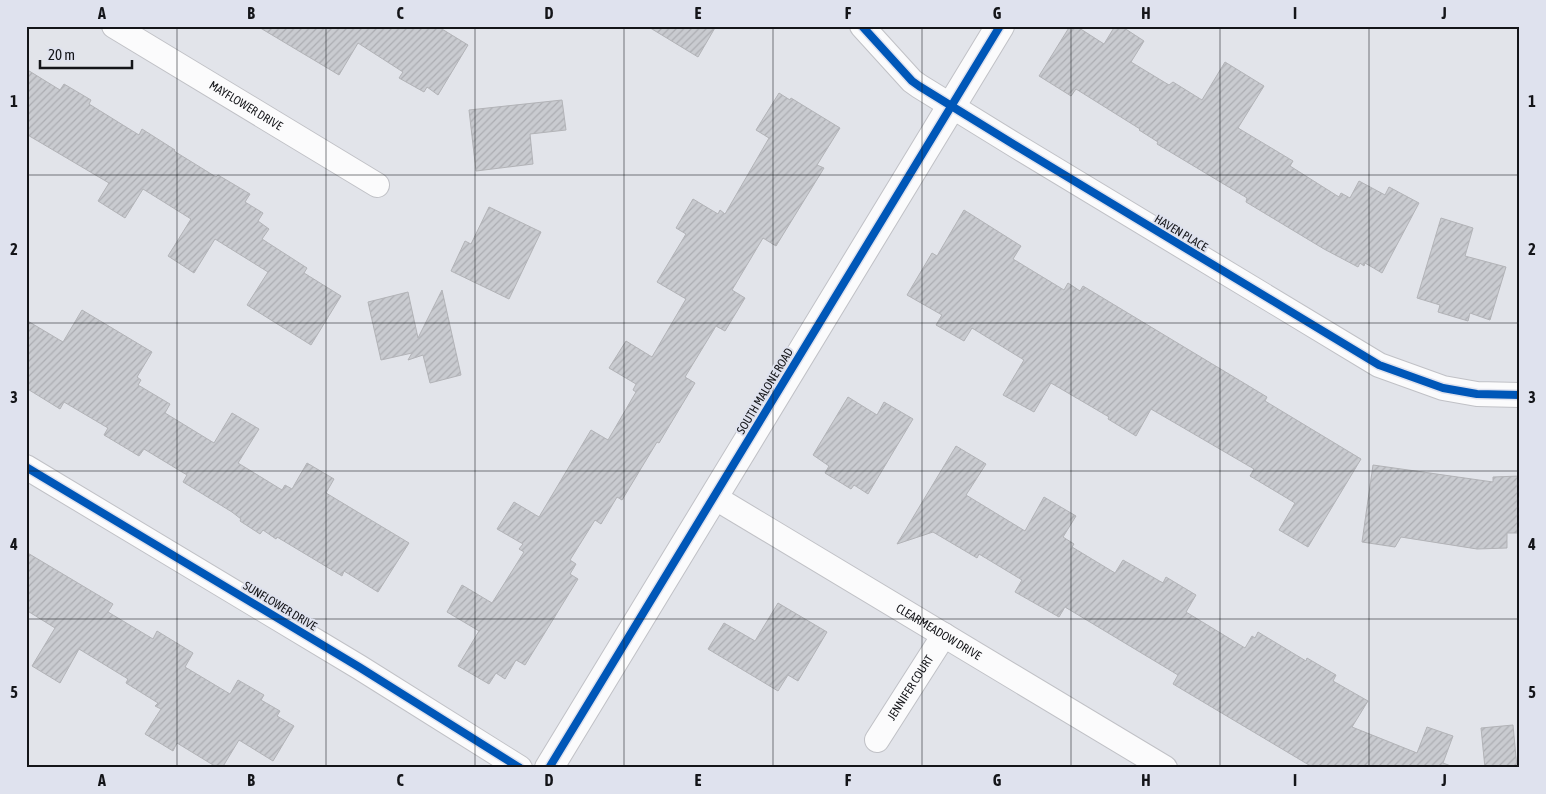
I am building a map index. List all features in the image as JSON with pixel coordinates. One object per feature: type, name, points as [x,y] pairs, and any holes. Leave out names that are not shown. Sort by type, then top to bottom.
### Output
[{"type":"street","name":"MAYFLOWER DRIVE","points":[[114,26],[377,184]]},
{"type":"street","name":"HAVEN PLACE","points":[[862,26],[912,81],[1379,365],[1443,388],[1477,394],[1520,395]]},
{"type":"street","name":"SOUTH MALONE ROAD","points":[[549,768],[1000,26]]},
{"type":"street","name":"SUNFLOWER DRIVE","points":[[26,467],[359,667],[520,768]]},
{"type":"street","name":"CLEARMEADOW DRIVE","points":[[714,497],[1165,768]]},
{"type":"street","name":"JENNIFER COURT","points":[[877,740],[944,635]]},
{"type":"building","points":[[257,26],[437,26],[468,45],[438,95],[427,87],[424,92],[399,78],[403,72],[358,43],[339,75]]},
{"type":"building","points":[[647,26],[716,26],[698,57]]},
{"type":"building","points":[[1070,26],[1076,26],[1104,44],[1115,26],[1121,26],[1144,41],[1131,62],[1169,85],[1173,82],[1202,100],[1225,62],[1264,86],[1238,128],[1293,161],[1290,166],[1339,197],[1341,193],[1350,198],[1359,181],[1385,195],[1389,187],[1419,203],[1382,273],[1365,263],[1364,266],[1360,263],[1358,267],[1324,249],[1246,202],[1247,198],[1157,144],[1158,142],[1140,129],[1076,89],[1071,96],[1039,76]]},
{"type":"building","points":[[26,69],[60,90],[64,84],[91,100],[89,104],[139,135],[142,129],[216,177],[218,175],[250,194],[245,202],[263,213],[258,221],[269,229],[262,239],[307,268],[304,273],[341,296],[311,345],[247,305],[268,272],[215,239],[194,273],[168,256],[191,219],[143,189],[125,218],[98,201],[109,183],[26,134]]},
{"type":"building","points":[[779,93],[790,100],[791,98],[840,128],[817,165],[824,168],[776,246],[763,238],[732,290],[745,298],[725,331],[716,326],[685,377],[695,383],[622,500],[617,497],[601,524],[595,520],[570,560],[576,564],[570,574],[578,579],[525,665],[516,660],[505,679],[496,673],[489,684],[458,666],[479,631],[447,612],[462,585],[492,603],[524,552],[519,549],[523,544],[497,529],[514,502],[539,517],[591,430],[608,440],[636,392],[633,390],[636,384],[609,368],[626,341],[652,357],[686,299],[657,282],[686,234],[676,228],[693,199],[718,214],[720,210],[725,214],[769,138],[756,130]]},
{"type":"building","points":[[562,100],[566,130],[530,134],[533,164],[476,171],[469,110]]},
{"type":"building","points":[[489,207],[541,232],[509,299],[451,271],[465,241],[471,244]]},
{"type":"building","points":[[964,210],[1021,246],[1013,259],[1064,290],[1068,283],[1080,291],[1083,286],[1267,397],[1265,401],[1361,459],[1308,547],[1279,530],[1295,503],[1250,476],[1254,469],[1151,409],[1136,436],[1108,419],[1109,417],[1051,383],[1034,412],[1003,395],[1024,360],[972,328],[964,341],[936,325],[942,315],[907,295],[932,253],[937,256]]},
{"type":"building","points":[[1441,218],[1473,228],[1465,256],[1506,267],[1490,320],[1470,313],[1468,321],[1438,312],[1440,305],[1417,298]]},
{"type":"building","points":[[442,290],[461,375],[430,383],[423,355],[408,360],[412,353],[381,360],[368,302],[408,292],[418,338]]},
{"type":"building","points":[[82,310],[152,352],[137,377],[141,380],[138,385],[170,404],[165,413],[214,443],[232,413],[259,429],[238,463],[282,490],[285,485],[292,489],[307,463],[334,479],[326,493],[409,543],[378,592],[344,571],[342,576],[263,530],[260,534],[240,521],[241,519],[232,512],[183,482],[187,475],[144,449],[139,456],[104,435],[108,428],[64,402],[60,409],[26,388],[26,320],[63,342]]},
{"type":"building","points":[[848,397],[877,415],[884,402],[913,419],[868,494],[854,485],[851,489],[825,473],[829,466],[813,455]]},
{"type":"building","points":[[956,446],[986,464],[966,495],[1025,531],[1044,497],[1076,516],[1063,537],[1074,544],[1072,547],[1115,573],[1123,560],[1163,583],[1166,577],[1196,595],[1186,612],[1245,648],[1252,636],[1255,638],[1258,632],[1306,661],[1307,658],[1336,675],[1333,681],[1368,701],[1352,727],[1417,753],[1427,727],[1453,736],[1443,763],[1451,766],[1451,768],[1314,768],[1173,684],[1178,675],[1065,607],[1059,617],[1015,592],[1022,580],[979,554],[977,558],[933,532],[897,544]]},
{"type":"building","points":[[1373,465],[1493,482],[1493,477],[1520,476],[1520,533],[1507,533],[1507,548],[1477,549],[1401,537],[1395,547],[1362,542]]},
{"type":"building","points":[[26,552],[113,604],[108,612],[153,639],[157,631],[193,653],[185,667],[230,694],[238,680],[264,695],[261,700],[280,711],[277,716],[294,726],[273,761],[239,740],[222,768],[218,768],[177,743],[173,751],[145,734],[161,709],[155,706],[158,703],[126,683],[128,679],[79,649],[60,683],[32,666],[55,628],[26,610]]},
{"type":"building","points":[[778,603],[827,632],[798,681],[788,675],[778,691],[708,649],[724,623],[755,641]]},
{"type":"building","points":[[1513,725],[1517,768],[1485,768],[1481,728]]},
{"type":"cycle path","points":[[862,26],[912,81],[919,86],[1379,365],[1443,388],[1477,394],[1520,395]]},
{"type":"cycle path","points":[[549,768],[1000,26]]},
{"type":"cycle path","points":[[26,467],[359,667],[520,768]]}]
